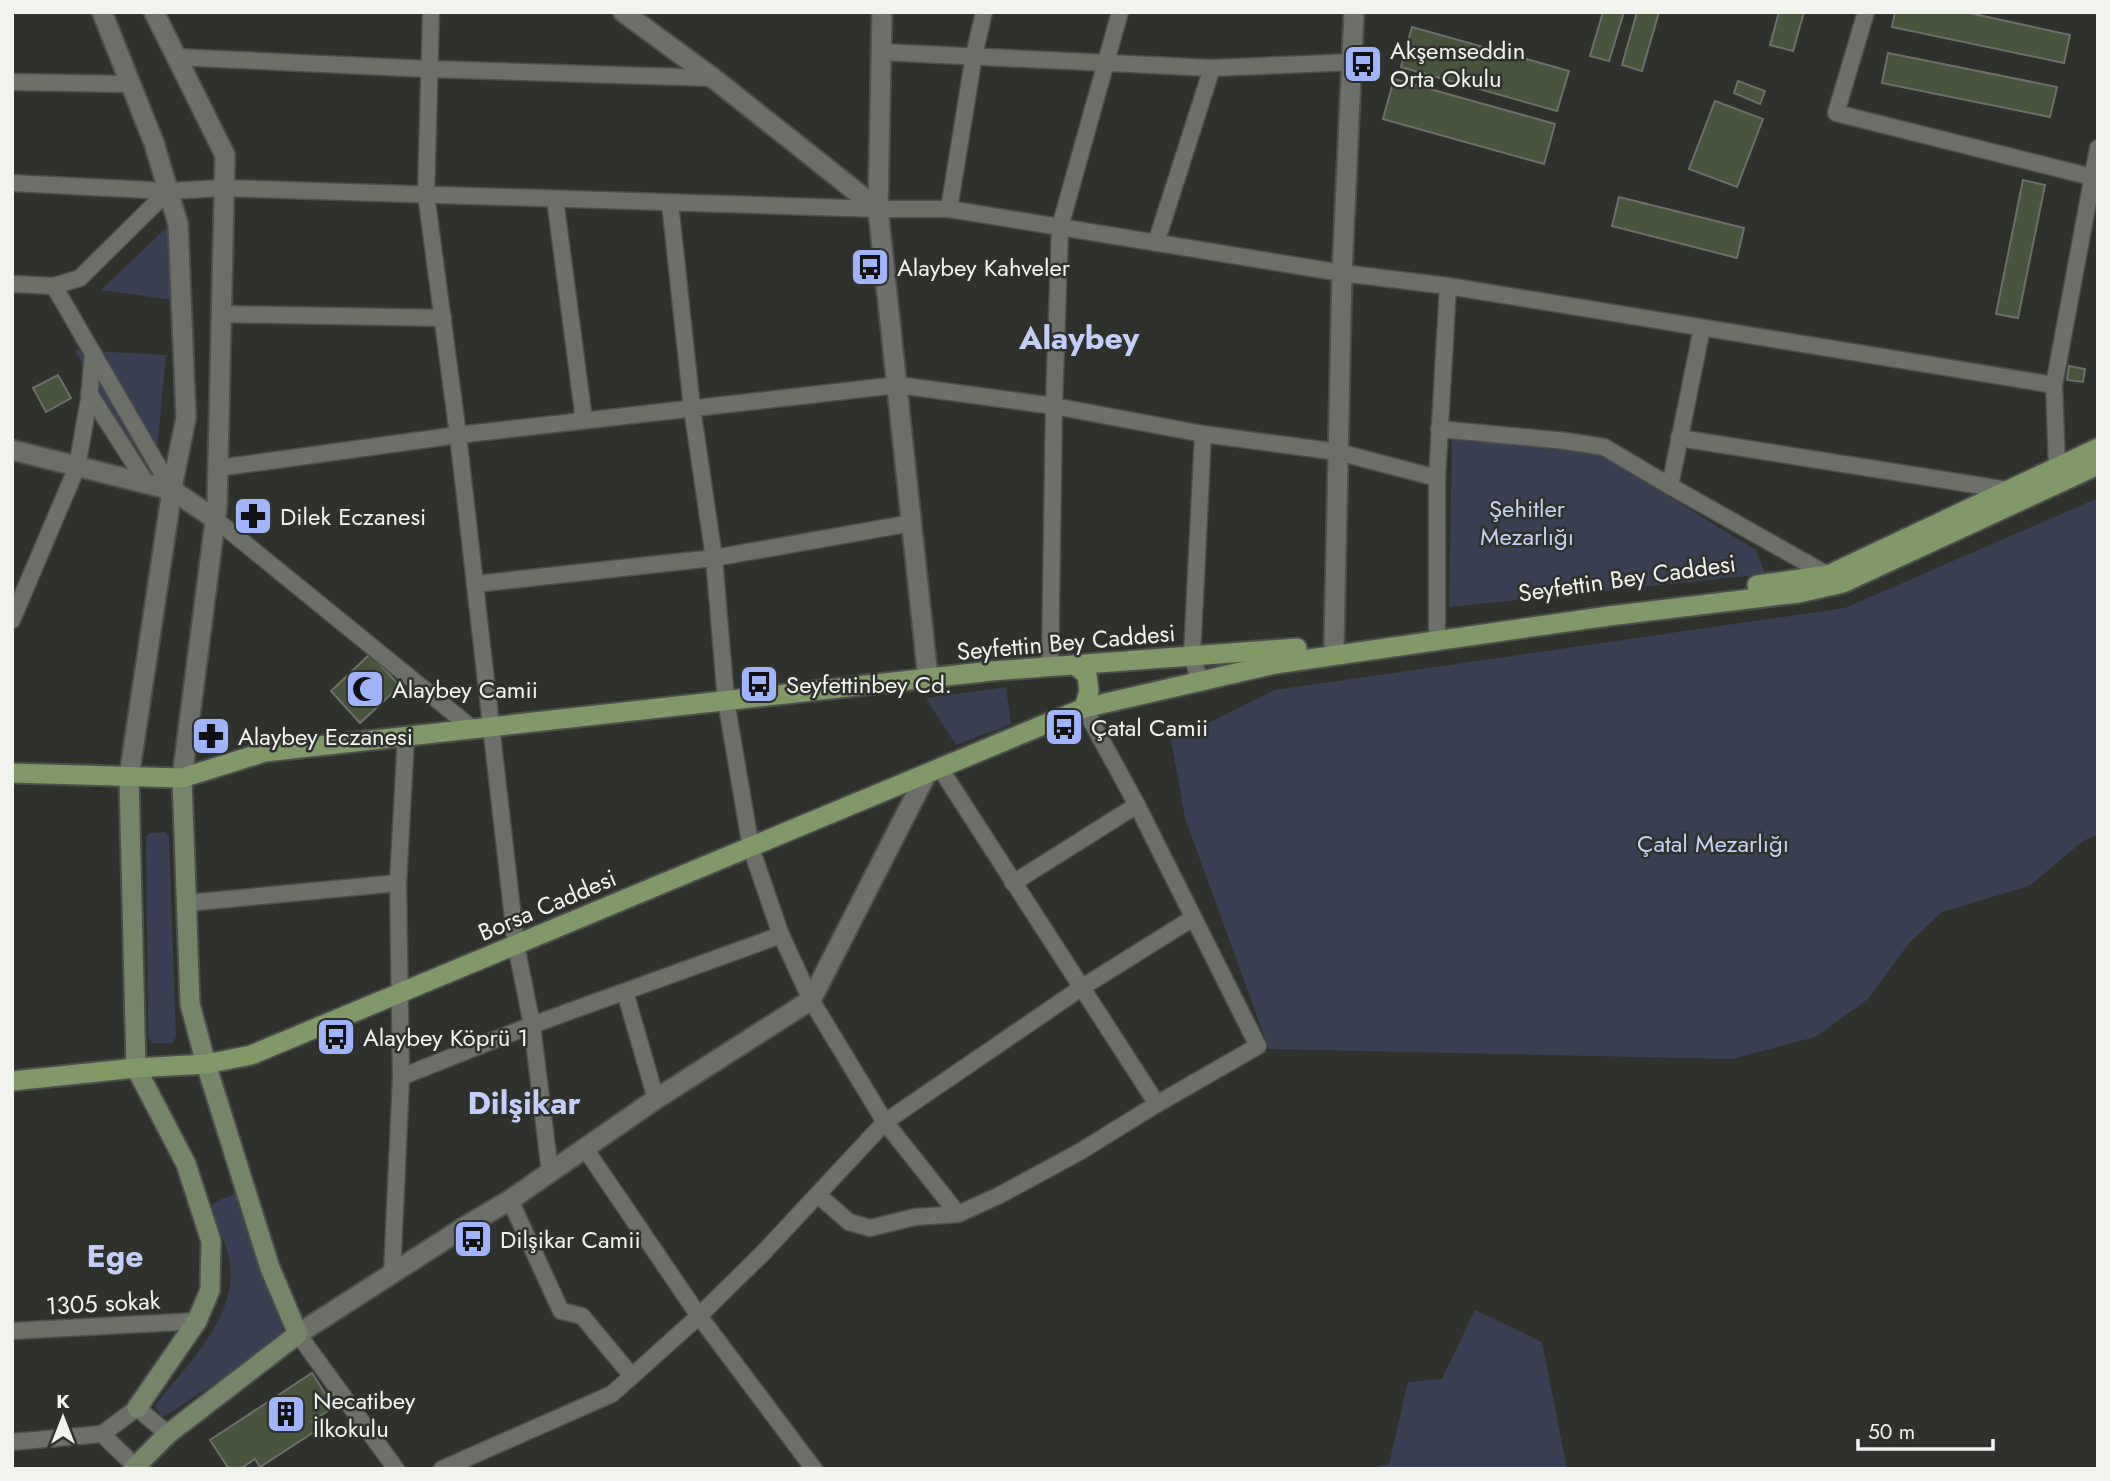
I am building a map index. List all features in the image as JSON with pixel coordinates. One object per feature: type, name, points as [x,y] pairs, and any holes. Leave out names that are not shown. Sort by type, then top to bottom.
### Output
[{"type":"main road","name":"Seyfettin Bey Caddesi","points":[[12,773],[182,778],[265,752],[928,678],[1192,656],[1334,649],[1798,593],[1835,579],[2058,475],[2098,448]]},
{"type":"main road","name":"Seyfettin Bey Caddesi","points":[[1835,579],[2008,490],[2098,465]]},
{"type":"main road","name":"Seyfettin Bey Caddesi","points":[[1084,708],[1334,649]]},
{"type":"main road","points":[[1074,665],[1087,675],[1089,691],[1084,708]]},
{"type":"main road","name":"Borsa Caddesi","points":[[12,1081],[136,1068],[206,1064],[251,1055],[1084,708]]},
{"type":"main road","points":[[129,777],[136,1068],[186,1164],[211,1241],[210,1290],[197,1321],[136,1408]]},
{"type":"main road","points":[[134,1468],[168,1434],[298,1334],[270,1268],[190,1004],[182,778]]},
{"type":"street","points":[[102,12],[154,144],[178,224],[186,418],[172,490],[129,777]]},
{"type":"street","points":[[154,12],[225,155],[215,519],[182,778]]},
{"type":"street","points":[[431,12],[426,194],[475,584],[482,728],[516,945],[532,1025],[550,1172]]},
{"type":"street","points":[[623,12],[713,78],[878,209]]},
{"type":"street","points":[[882,12],[878,209],[928,678]]},
{"type":"street","points":[[949,209],[974,55],[984,12]]},
{"type":"street","points":[[1050,667],[1060,227],[1120,12]]},
{"type":"street","points":[[1334,649],[1342,273],[1354,12]]},
{"type":"street","points":[[1866,12],[1836,113],[2092,177]]},
{"type":"street","points":[[881,52],[1212,68],[1353,62]]},
{"type":"street","points":[[176,57],[428,69],[713,78]]},
{"type":"street","points":[[1156,243],[1212,68]]},
{"type":"street","points":[[12,82],[130,84]]},
{"type":"street","points":[[2058,475],[2054,385],[2098,148]]},
{"type":"street","points":[[12,183],[168,191],[224,188],[949,209],[1342,273],[1448,286],[2054,385]]},
{"type":"street","points":[[12,284],[54,286],[80,278],[168,191]]},
{"type":"street","points":[[555,199],[584,420]]},
{"type":"street","points":[[670,202],[692,408],[714,558],[726,701],[751,848],[781,935],[811,1000],[886,1122],[958,1214]]},
{"type":"street","points":[[54,286],[172,490]]},
{"type":"street","points":[[1437,635],[1437,478],[1448,286]]},
{"type":"street","points":[[221,314],[443,318]]},
{"type":"street","points":[[1670,486],[1702,327]]},
{"type":"street","points":[[12,620],[77,467],[93,353]]},
{"type":"street","points":[[218,468],[458,435],[898,385],[1054,406],[1203,434],[1339,452],[1437,478]]},
{"type":"street","points":[[89,393],[147,484]]},
{"type":"street","points":[[1439,429],[1604,447],[1835,579]]},
{"type":"street","points":[[1200,681],[1192,656],[1203,434]]},
{"type":"street","points":[[1679,438],[2008,490]]},
{"type":"street","points":[[12,450],[172,490],[215,519],[482,728]]},
{"type":"street","points":[[475,584],[714,558],[912,523]]},
{"type":"street","points":[[818,1195],[849,1222],[870,1228],[915,1217],[958,1214],[1000,1195],[1081,1151],[1258,1046],[1137,805],[1084,708]]},
{"type":"street","points":[[391,1275],[401,1077],[398,883],[406,736]]},
{"type":"street","points":[[396,1469],[298,1334],[510,1200],[656,1099],[811,1000],[933,771],[1013,883],[1157,1104]]},
{"type":"street","points":[[1013,883],[1137,805]]},
{"type":"street","points":[[187,903],[398,883]]},
{"type":"street","points":[[449,1468],[611,1394],[699,1316],[763,1253],[886,1122],[1081,988],[1193,918]]},
{"type":"street","points":[[401,1077],[532,1025],[781,935]]},
{"type":"street","points":[[625,992],[656,1099]]},
{"type":"street","points":[[584,1147],[699,1316],[814,1469]]},
{"type":"street","points":[[510,1200],[561,1311],[582,1315],[631,1375]]},
{"type":"street","name":"1305 sokak","points":[[12,1331],[197,1321]]},
{"type":"street","points":[[12,1442],[102,1434],[136,1408],[168,1434]]},
{"type":"street","points":[[102,1434],[134,1468]]},
{"type":"green space","points":[[181,214],[180,301],[101,290]]},
{"type":"green space","points":[[75,350],[166,355],[155,471],[145,474]]},
{"type":"green space","name":"Şehitler Mezarlığı","points":[[1452,439],[1599,454],[1756,550],[1765,574],[1449,607]]},
{"type":"green space","name":"Çatal Mezarlığı","points":[[2098,498],[2098,834],[2083,841],[2029,886],[1942,912],[1909,943],[1868,999],[1815,1037],[1732,1059],[1269,1049],[1185,818],[1171,739],[1275,690],[1845,608]]},
{"type":"green space","points":[[1006,687],[1011,724],[956,745],[926,698]]},
{"type":"green space","points":[[165,832],[169,835],[176,1037],[172,1043],[152,1043],[148,1038],[146,837],[149,833]]},
{"type":"green space","points":[[234,1194],[238,1196],[283,1317],[282,1332],[275,1344],[165,1416],[161,1416],[155,1405],[207,1340],[226,1303],[230,1264],[211,1207],[213,1203]]},
{"type":"green space","points":[[1475,1310],[1542,1342],[1567,1469],[1367,1469],[1389,1464],[1408,1382],[1442,1379]]},
{"type":"building","points":[[1603,12],[1624,12],[1609,61],[1590,56]]},
{"type":"building","points":[[1637,12],[1659,12],[1642,71],[1622,65]]},
{"type":"building","points":[[1779,12],[1804,12],[1793,51],[1770,45]]},
{"type":"building","points":[[1895,12],[1965,12],[2070,35],[2064,63],[1892,27]]},
{"type":"building","points":[[1412,27],[1569,71],[1557,111],[1401,67]]},
{"type":"building","points":[[1888,53],[2057,87],[2050,117],[1882,83]]},
{"type":"building","points":[[1394,79],[1555,124],[1544,164],[1383,119]]},
{"type":"building","points":[[1738,81],[1765,91],[1760,104],[1734,93]]},
{"type":"building","points":[[1715,101],[1763,119],[1737,187],[1689,169]]},
{"type":"building","points":[[2023,180],[2045,185],[2018,318],[1996,314]]},
{"type":"building","points":[[1619,197],[1744,228],[1737,258],[1612,226]]},
{"type":"building","points":[[2069,366],[2085,369],[2083,382],[2067,380]]},
{"type":"building","points":[[58,375],[71,398],[46,412],[33,388]]},
{"type":"building","name":"Alaybey Camii","points":[[370,654],[400,686],[360,723],[331,691]]},
{"type":"building","name":"Necatibey İlkokulu","points":[[312,1373],[334,1407],[312,1421],[317,1430],[260,1467],[255,1459],[240,1469],[229,1469],[210,1440]]},
{"type":"place","name":"Akşemseddin Orta Okulu","points":[[1363,64]]},
{"type":"place","name":"Alaybey Kahveler","points":[[870,267]]},
{"type":"place","name":"Dilek Eczanesi","points":[[253,516]]},
{"type":"place","name":"Seyfettinbey Cd.","points":[[759,684]]},
{"type":"place","name":"Alaybey Camii","points":[[365,689]]},
{"type":"place","name":"Çatal Camii","points":[[1064,727]]},
{"type":"place","name":"Alaybey Eczanesi","points":[[211,736]]},
{"type":"place","name":"Alaybey Köprü 1","points":[[336,1037]]},
{"type":"place","name":"Dilşikar Camii","points":[[473,1239]]},
{"type":"place","name":"Necatibey İlkokulu","points":[[286,1414]]},
{"type":"district","name":"Alaybey","points":[[1079,338]]},
{"type":"district","name":"Dilşikar","points":[[524,1103]]},
{"type":"district","name":"Ege","points":[[115,1256]]}]
